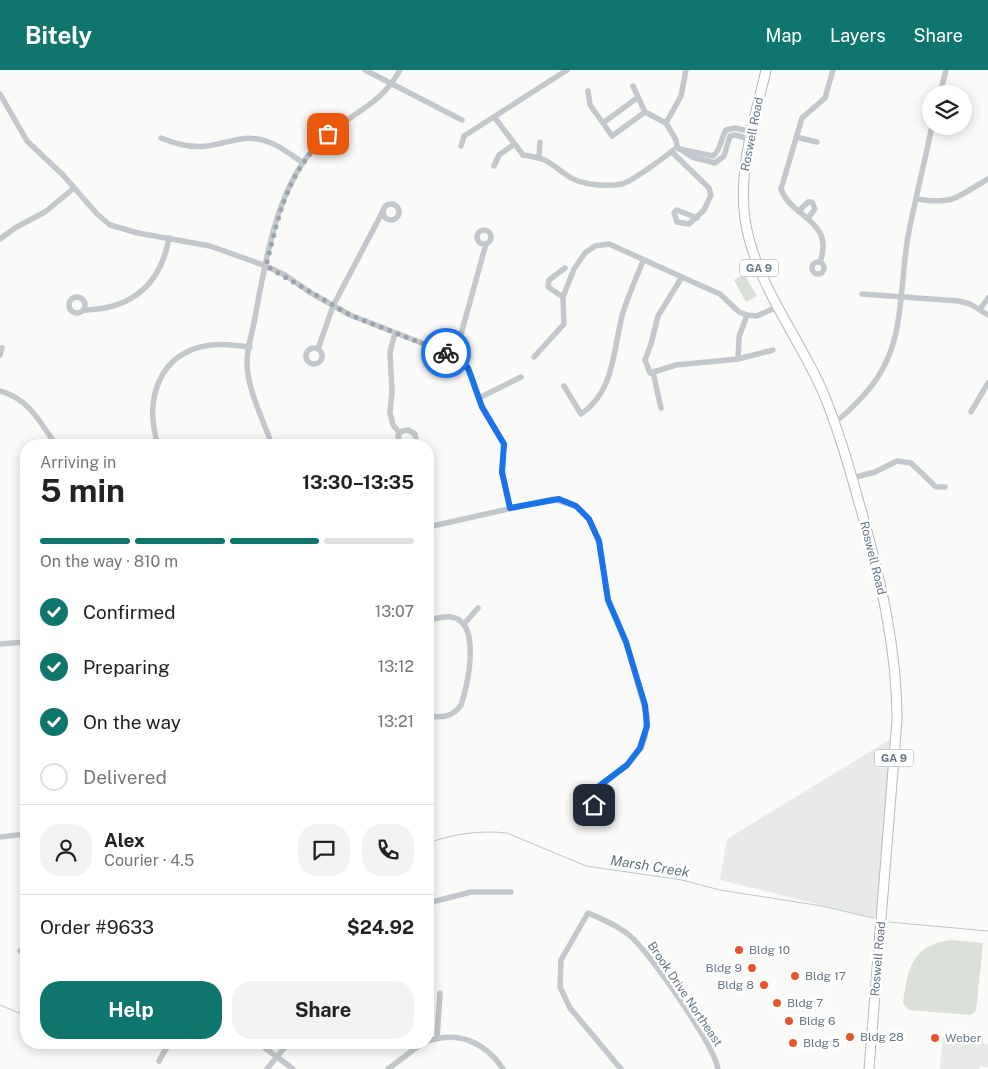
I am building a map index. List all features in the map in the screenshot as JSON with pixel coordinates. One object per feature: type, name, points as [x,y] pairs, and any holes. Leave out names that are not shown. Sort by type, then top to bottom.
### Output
[{"type":"main road","name":"Roswell Road","points":[[766,70],[751,136],[743,186],[745,219],[756,261],[811,366],[834,422],[852,478],[892,635],[898,690],[869,1069]]},
{"type":"street","points":[[365,70],[462,120]]},
{"type":"street","points":[[270,439],[248,378],[247,362],[266,266],[284,196],[302,162],[328,134],[371,106],[393,84],[400,70]]},
{"type":"street","points":[[461,146],[464,136],[495,118],[567,70]]},
{"type":"street","points":[[666,123],[681,96],[686,70]]},
{"type":"street","points":[[820,262],[824,250],[821,235],[808,218],[785,199],[781,188],[802,118],[825,98],[833,70]]},
{"type":"street","points":[[942,85],[946,70]]},
{"type":"street","points":[[633,86],[644,112],[666,123],[676,140],[676,149],[709,188],[710,199],[697,218]]},
{"type":"street","points":[[588,92],[590,105],[612,136],[644,112]]},
{"type":"street","points":[[0,94],[26,141],[110,225],[138,233],[210,246],[266,266],[285,275],[333,306],[358,319],[452,355],[468,368],[479,398],[504,444],[502,472],[510,508]]},
{"type":"street","points":[[603,123],[637,98]]},
{"type":"street","points":[[495,118],[523,155],[555,164],[568,176],[583,183],[623,184],[676,149]]},
{"type":"street","points":[[834,422],[849,411],[882,373],[894,343],[909,231],[930,135]]},
{"type":"street","points":[[676,149],[692,158],[715,163],[724,156],[730,136],[751,136]]},
{"type":"street","points":[[796,137],[816,142]]},
{"type":"street","points":[[161,138],[191,147],[209,146],[236,138],[256,138],[273,144],[302,162]]},
{"type":"street","points":[[539,158],[540,142]]},
{"type":"street","points":[[494,166],[499,155],[514,145]]},
{"type":"street","points":[[917,199],[940,202],[951,201],[988,179]]},
{"type":"street","points":[[0,240],[45,212],[74,188]]},
{"type":"street","points":[[799,211],[808,202],[812,202],[815,209],[808,218]]},
{"type":"street","points":[[318,349],[333,306],[383,211]]},
{"type":"street","points":[[84,310],[118,305],[145,289],[162,267],[169,238]]},
{"type":"street","points":[[452,355],[461,334],[486,244]]},
{"type":"street","points":[[534,357],[564,324],[563,297],[574,269],[585,253],[595,246],[609,244],[643,261],[720,294],[739,312],[747,315],[757,316],[779,306]]},
{"type":"street","points":[[564,386],[581,414],[601,397],[611,368],[623,315],[643,261]]},
{"type":"street","points":[[563,297],[548,287],[549,280],[565,268]]},
{"type":"street","points":[[682,277],[658,316],[651,344],[644,360],[650,373],[676,366],[738,359],[773,350]]},
{"type":"street","points":[[862,294],[959,302],[980,309],[988,315]]},
{"type":"street","points":[[980,309],[988,298]]},
{"type":"street","points":[[738,359],[739,337],[747,315]]},
{"type":"street","points":[[395,334],[390,352],[392,391],[390,413],[393,425],[400,433]]},
{"type":"street","points":[[156,439],[152,424],[152,404],[157,386],[168,367],[188,352],[204,346],[222,344],[250,347]]},
{"type":"street","points":[[0,355],[2,348]]},
{"type":"street","points":[[653,372],[661,408]]},
{"type":"street","points":[[479,398],[521,377]]},
{"type":"street","points":[[971,412],[988,383]]},
{"type":"street","points":[[0,391],[15,396],[27,405],[52,439]]},
{"type":"street","points":[[400,433],[408,430],[413,432],[416,439]]},
{"type":"street","points":[[398,439],[400,433]]},
{"type":"street","points":[[852,478],[875,472],[897,461],[911,463],[936,487],[944,487]]},
{"type":"street","points":[[434,526],[559,499],[576,506],[589,519],[599,541],[608,600],[626,642],[645,705],[647,726],[640,748],[627,765],[594,790],[592,798],[594,805]]},
{"type":"street","points":[[464,624],[478,608]]},
{"type":"street","points":[[434,619],[450,617],[464,624],[469,631],[471,640],[461,704],[454,712],[445,717],[434,716]]},
{"type":"street","points":[[0,644],[20,642]]},
{"type":"street","points":[[0,837],[20,834]]},
{"type":"street","points":[[434,901],[471,892],[511,892]]},
{"type":"street","name":"Brook Drive Northeast","points":[[621,1069],[570,1008],[563,996],[559,978],[561,960],[565,949],[588,913],[630,935],[649,956],[709,1045],[718,1069]]},
{"type":"street","points":[[437,1038],[440,993]]},
{"type":"street","points":[[434,1039],[449,1036],[472,1040],[491,1053],[503,1069]]},
{"type":"street","points":[[159,1061],[166,1049]]},
{"type":"street","points":[[266,1049],[293,1069]]},
{"type":"street","points":[[267,1069],[282,1049]]},
{"type":"street","points":[[388,1069],[415,1049]]},
{"type":"shaded area","points":[[744,274],[757,296],[746,302],[734,280]]},
{"type":"shaded area","points":[[894,737],[878,919],[720,880],[727,839]]},
{"type":"shaded area","points":[[951,940],[983,943],[976,1011],[971,1015],[909,1010],[903,1003],[907,980],[914,961],[927,947]]},
{"type":"shaded area","points":[[950,1032],[957,1032],[957,1036],[983,1038],[983,1043],[988,1044],[988,1067],[980,1066],[979,1069],[940,1069],[943,1035],[949,1035]]},
{"type":"waterway","name":"Marsh Creek","points":[[434,841],[467,834],[507,833],[586,866],[682,880],[720,890],[822,906],[873,918]]},
{"type":"waterway","points":[[889,922],[988,931]]},
{"type":"waterway","name":"Marsh Creek","points":[[0,1005],[20,1013]]},
{"type":"way so far","points":[[328,134],[302,162],[284,196],[266,266],[285,275],[311,293],[358,319],[446,353]]},
{"type":"place","name":"Bldg 10","points":[[739,950]]},
{"type":"place","name":"Bldg 9","points":[[752,968]]},
{"type":"place","name":"Bldg 17","points":[[795,976]]},
{"type":"place","name":"Bldg 8","points":[[764,985]]},
{"type":"place","name":"Bldg 7","points":[[777,1003]]},
{"type":"place","name":"Bldg 6","points":[[789,1021]]},
{"type":"place","name":"Bldg 28","points":[[850,1037]]},
{"type":"place","name":"Weber","points":[[935,1038]]},
{"type":"place","name":"Bldg 5","points":[[793,1043]]},
{"type":"route","points":[[446,353],[463,362],[468,368],[482,407],[502,438],[505,451],[502,472],[510,508],[553,499],[568,502],[576,506],[589,519],[599,541],[608,600],[626,642],[645,705],[647,726],[645,737],[635,757],[594,790],[592,794],[594,805]]}]
